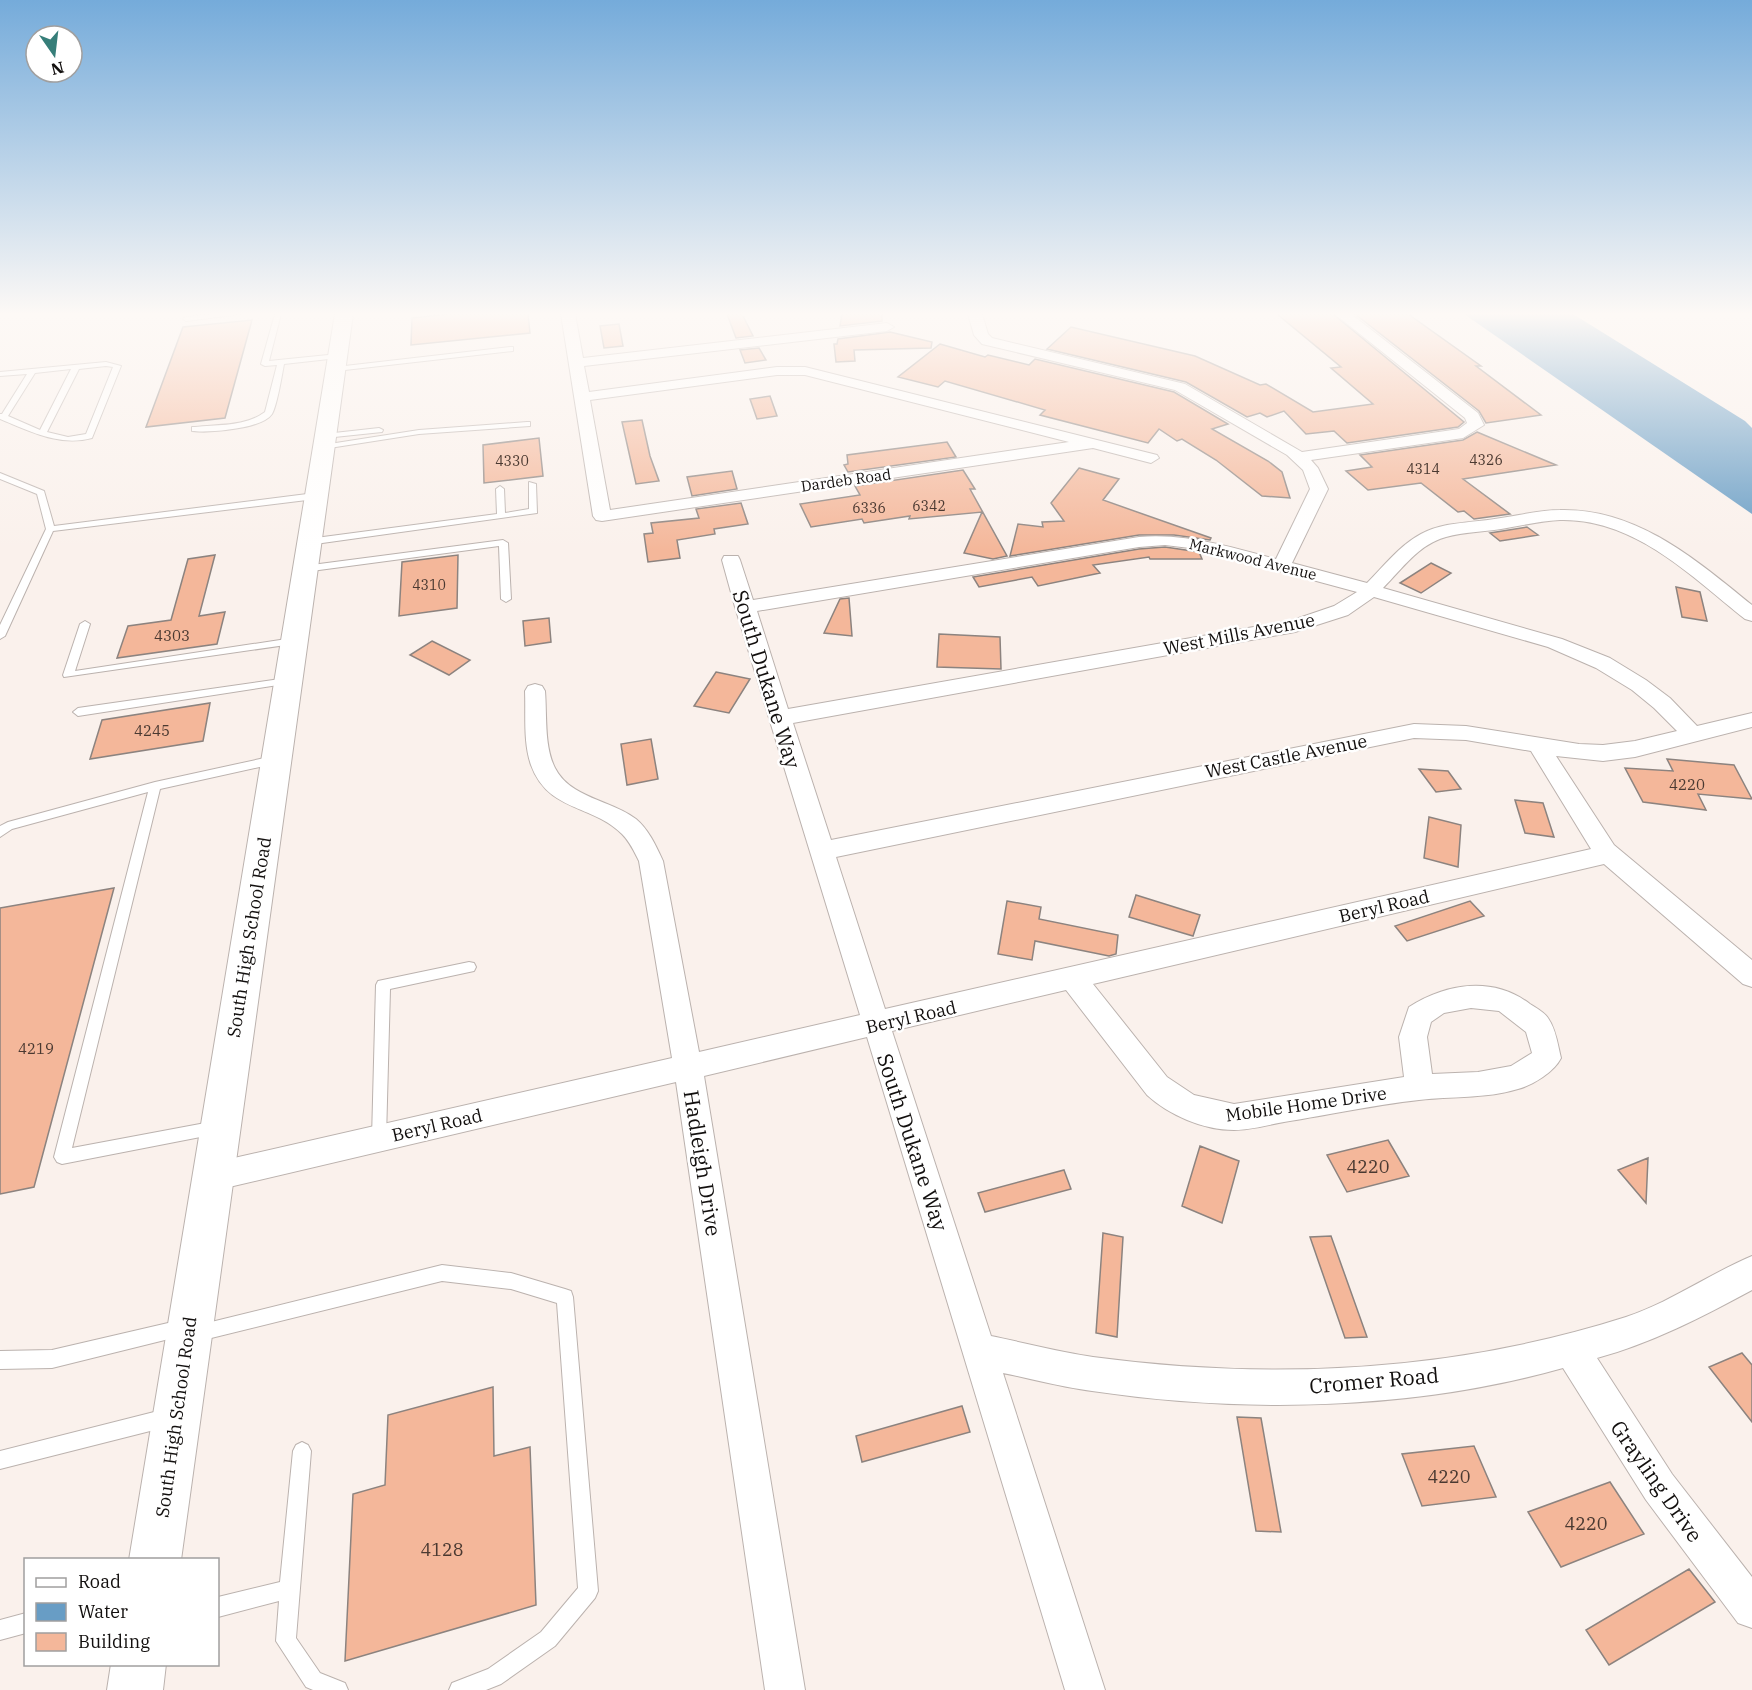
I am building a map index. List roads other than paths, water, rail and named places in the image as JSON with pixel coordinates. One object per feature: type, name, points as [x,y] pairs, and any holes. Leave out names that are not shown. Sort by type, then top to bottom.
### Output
[{"type":"street","name":"South High School Road","points":[[155,1558],[332,393]]},
{"type":"street","points":[[581,393],[582,397],[613,393]]},
{"type":"street","points":[[891,393],[1151,458]]},
{"type":"street","points":[[1193,393],[1300,457],[1315,475],[1318,493],[1281,566]]},
{"type":"street","points":[[1300,457],[1463,433],[1476,425],[1472,416],[1443,393]]},
{"type":"street","name":"Dardeb Road","points":[[582,397],[602,516],[1091,444]]},
{"type":"street","name":"West Mills Avenue","points":[[779,718],[1295,626],[1352,605],[1418,544],[1436,534],[1558,515],[1575,515],[1612,521],[1647,536],[1752,615]]},
{"type":"street","name":"Markwood Avenue","points":[[745,607],[1152,540],[1185,541],[1370,590],[1555,643],[1584,654],[1640,685],[1662,703],[1692,734]]},
{"type":"street","name":"South Dukane Way","points":[[731,560],[1085,1690]]},
{"type":"street","name":"Hadleigh Drive","points":[[535,691],[540,759],[548,777],[563,793],[618,817],[637,834],[649,853],[688,1067],[785,1690]]},
{"type":"street","name":"West Castle Avenue","points":[[821,850],[1414,731],[1466,733],[1580,752],[1614,753],[1752,720]]},
{"type":"street","points":[[1538,745],[1608,854],[1662,897],[1752,976]]},
{"type":"street","name":"Beryl Road","points":[[212,1177],[1608,854]]},
{"type":"street","name":"Mobile Home Drive","points":[[1073,979],[1157,1086],[1192,1110],[1213,1116],[1234,1117],[1419,1087],[1478,1085],[1517,1077],[1547,1058],[1538,1025],[1505,1000],[1471,997],[1438,1003],[1419,1015],[1413,1037],[1419,1087]]},
{"type":"street","name":"Cromer Road","points":[[980,1351],[1092,1374],[1204,1385],[1285,1388],[1344,1386],[1441,1376],[1516,1364],[1627,1333],[1678,1312],[1752,1272]]},
{"type":"street","name":"Grayling Drive","points":[[1571,1348],[1612,1417],[1659,1487],[1752,1609]]},
{"type":"street","points":[[135,1690],[139,1666]]},
{"type":"lane","points":[[17,393],[2,416],[65,441],[89,436],[106,393]]},
{"type":"lane","points":[[43,432],[63,393]]},
{"type":"lane","points":[[195,429],[254,422],[264,418],[269,413],[274,393]]},
{"type":"lane","points":[[324,442],[526,424]]},
{"type":"lane","points":[[0,476],[41,493],[50,530],[0,636]]},
{"type":"lane","points":[[306,556],[534,511],[532,484]]},
{"type":"lane","points":[[500,489],[501,516]]},
{"type":"lane","points":[[50,530],[315,496]]},
{"type":"lane","points":[[306,556],[502,543],[506,599]]},
{"type":"lane","points":[[85,624],[68,675],[293,641]]},
{"type":"lane","points":[[78,712],[287,681]]},
{"type":"lane","points":[[0,833],[8,826],[155,786],[275,760]]},
{"type":"lane","points":[[155,786],[62,1157],[220,1127]]},
{"type":"lane","points":[[379,1138],[383,985],[469,967]]},
{"type":"lane","points":[[0,1360],[52,1359],[442,1273],[511,1281],[565,1297],[588,1591],[548,1639],[494,1677],[459,1690]]},
{"type":"lane","points":[[0,1460],[176,1416]]},
{"type":"lane","points":[[302,1451],[286,1641],[313,1680],[338,1690]]},
{"type":"lane","points":[[219,1607],[289,1589]]},
{"type":"lane","points":[[0,1630],[24,1624]]},
{"type":"water","points":[[1578,393],[1700,393],[1745,421],[1752,428],[1752,514]]}]
